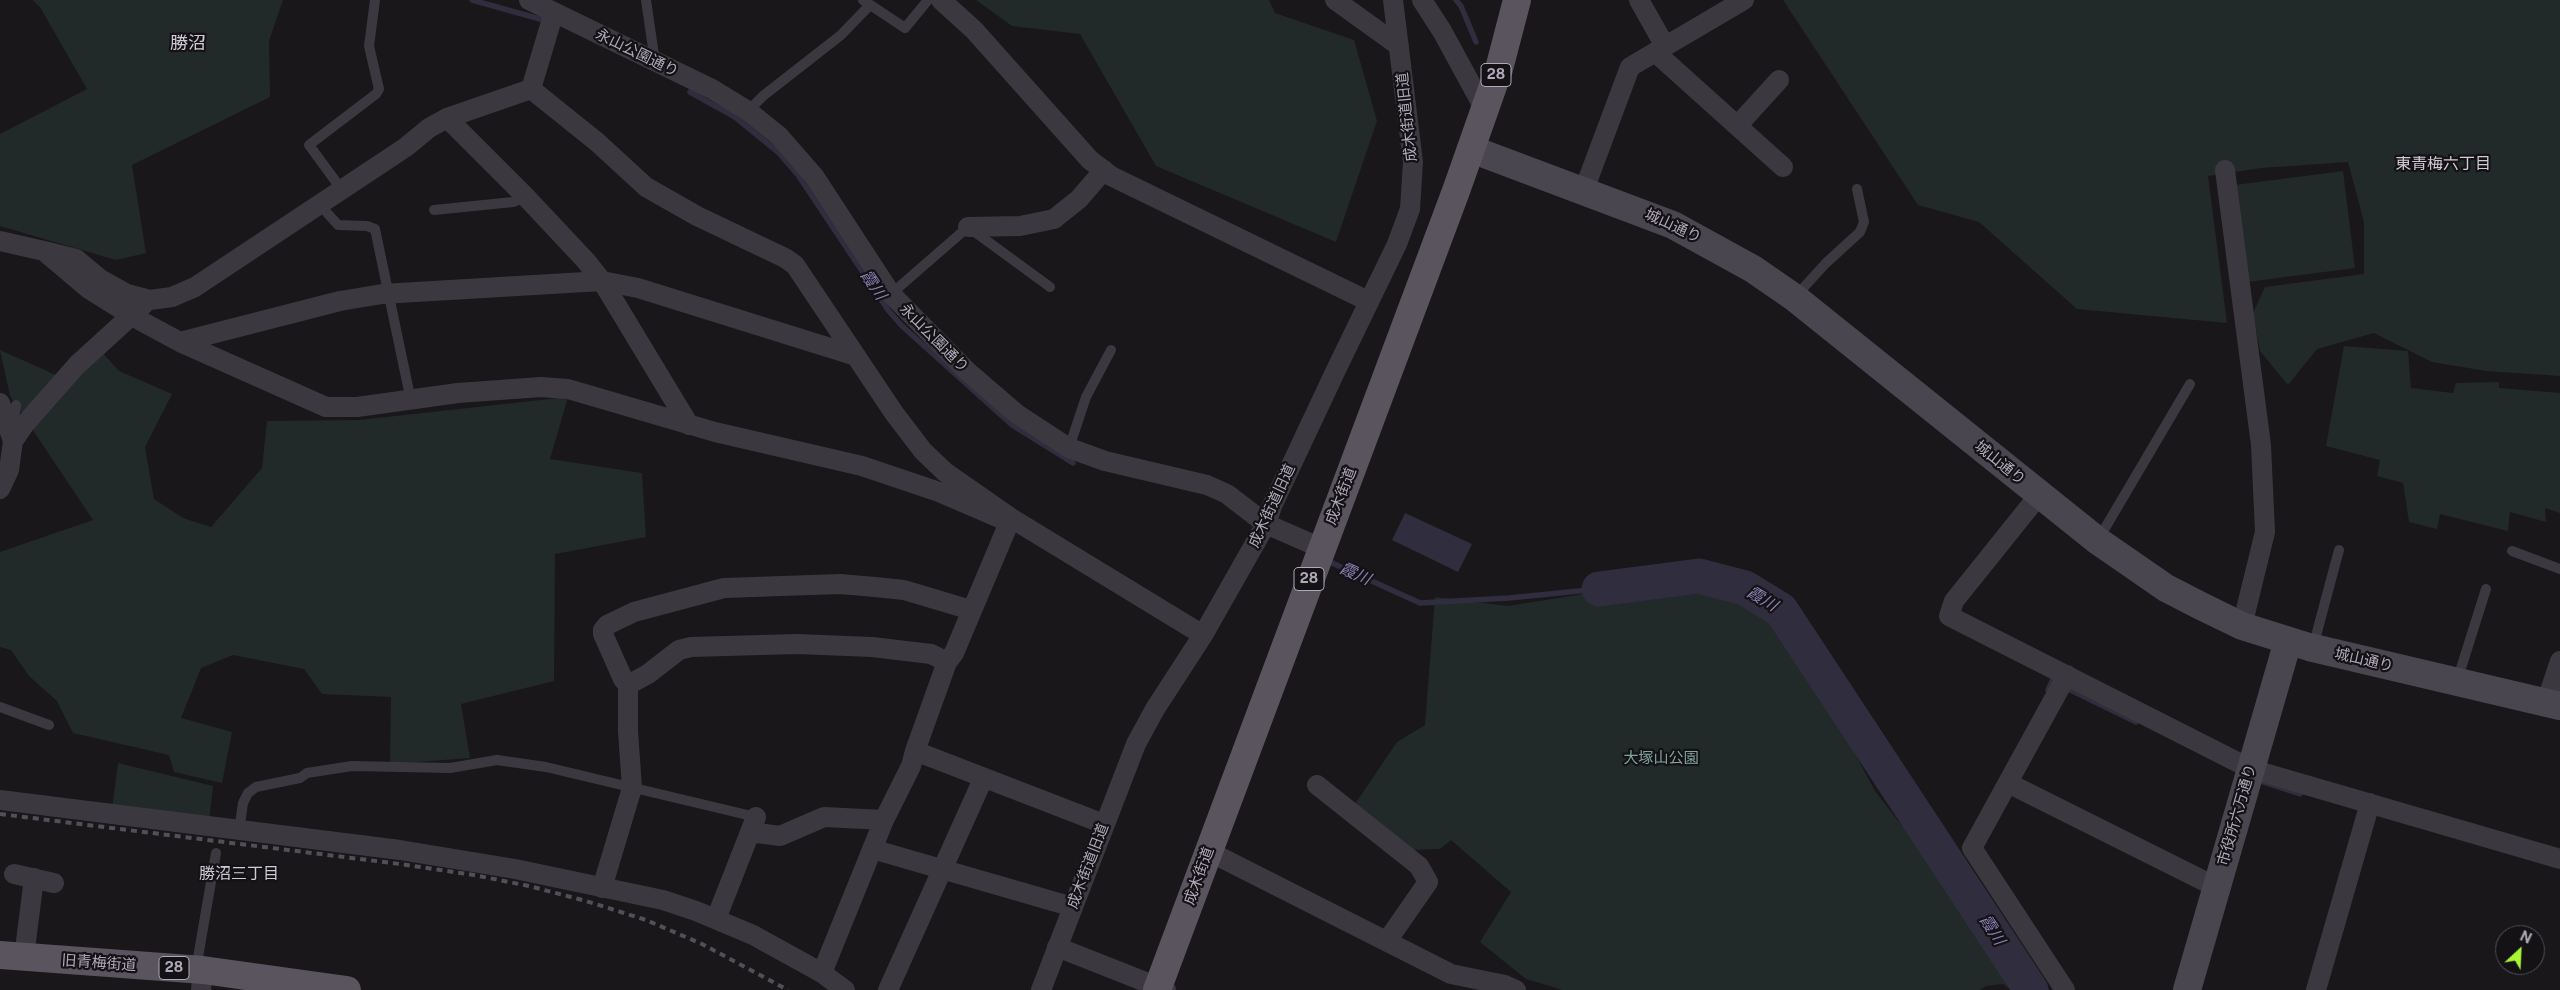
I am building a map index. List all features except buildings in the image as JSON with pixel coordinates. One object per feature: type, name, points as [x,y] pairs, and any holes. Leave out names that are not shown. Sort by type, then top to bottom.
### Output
[{"type":"main road","name":"成木街道","points":[[1160,989],[1208,851],[1485,110],[1510,32],[1517,0]]},
{"type":"main road","name":"旧青梅街道","points":[[12,956],[200,977],[347,990]]},
{"type":"street","name":"永山公園通り","points":[[529,0],[712,90],[748,111],[779,136],[814,176],[891,294],[967,371],[1017,414],[1069,448],[1105,461],[1207,485],[1227,494],[1266,524],[1321,548]]},
{"type":"street","points":[[941,0],[974,30],[1090,160],[1104,170],[1179,210],[1368,301]]},
{"type":"street","points":[[1335,0],[1399,46]]},
{"type":"street","name":"成木街道旧道","points":[[1040,990],[1136,744],[1155,709],[1203,635],[1266,524],[1272,506],[1368,301],[1397,244],[1410,209],[1413,162],[1393,0]]},
{"type":"street","points":[[1422,0],[1442,31],[1485,110]]},
{"type":"street","points":[[1638,0],[1660,49],[1784,167]]},
{"type":"street","points":[[1584,190],[1630,67],[1744,0]]},
{"type":"street","points":[[531,89],[554,12]]},
{"type":"street","points":[[1738,125],[1779,80]]},
{"type":"street","points":[[0,241],[76,259],[113,287],[127,294],[150,300],[172,297],[195,287],[406,147],[429,128],[447,118],[531,89]]},
{"type":"street","points":[[531,89],[596,142],[646,187],[697,216],[785,258],[795,265],[856,356],[924,450],[945,472],[1010,520],[1203,635]]},
{"type":"street","points":[[447,118],[526,197],[602,281],[689,425]]},
{"type":"street","name":"城山通り","points":[[1470,149],[1584,190],[1673,225],[1716,246],[1795,298],[2039,495],[2098,541],[2166,588],[2242,626],[2300,645],[2553,705]]},
{"type":"street","points":[[968,227],[1020,226],[1054,219],[1079,199],[1104,170]]},
{"type":"street","points":[[2226,170],[2261,445],[2266,532],[2242,626]]},
{"type":"street","points":[[44,251],[89,289],[132,316],[180,342],[326,407],[356,407],[468,392],[542,387],[568,389],[689,425],[871,469],[939,492],[1010,520]]},
{"type":"street","points":[[180,342],[340,301],[389,294],[602,281],[638,288],[856,356]]},
{"type":"street","points":[[13,441],[24,425],[77,365],[150,300]]},
{"type":"street","points":[[0,489],[9,470],[13,441],[8,404]]},
{"type":"street","points":[[2039,495],[1954,601],[1949,616],[2064,681],[2248,776],[2370,803],[2560,859]]},
{"type":"street","points":[[822,973],[884,820],[911,766],[947,662],[954,653],[1010,520]]},
{"type":"street","points":[[602,888],[632,788],[628,731],[628,685],[623,679],[603,634],[603,630],[607,625],[634,612],[724,588],[840,584],[875,587],[904,590],[971,610]]},
{"type":"street","points":[[628,685],[648,674],[679,650],[691,647],[751,644],[872,647],[914,650],[931,654],[947,662]]},
{"type":"street","name":"市役所六万通り","points":[[2187,990],[2248,776],[2300,645]]},
{"type":"street","points":[[2553,705],[2560,661]]},
{"type":"street","points":[[2064,681],[1972,848],[2064,990]]},
{"type":"street","points":[[915,751],[983,779],[1104,824]]},
{"type":"street","points":[[888,990],[983,779]]},
{"type":"street","points":[[2008,783],[2216,888]]},
{"type":"street","points":[[1318,785],[1419,866],[1428,882],[1387,940]]},
{"type":"street","points":[[0,800],[400,850],[482,863],[663,900],[754,935],[822,973],[845,990]]},
{"type":"street","points":[[2316,990],[2370,803]]},
{"type":"street","points":[[716,919],[753,824],[780,836],[824,818],[884,820]]},
{"type":"street","points":[[872,849],[1073,907]]},
{"type":"street","points":[[1208,851],[1451,974],[1504,985],[1516,990]]},
{"type":"street","points":[[14,874],[54,883]]},
{"type":"street","points":[[12,956],[34,878]]},
{"type":"street","points":[[1057,947],[1160,989]]},
{"type":"lane","points":[[342,190],[308,145],[376,94],[379,89],[369,46],[375,0]]},
{"type":"lane","points":[[646,0],[655,62]]},
{"type":"lane","points":[[748,111],[763,96],[841,35],[866,2],[905,28],[928,0]]},
{"type":"lane","points":[[1795,298],[1826,263],[1860,232],[1864,222],[1858,189]]},
{"type":"lane","points":[[434,210],[513,202],[526,197]]},
{"type":"lane","points":[[320,204],[338,225],[367,226],[375,229],[411,401]]},
{"type":"lane","points":[[891,294],[968,227],[1050,287]]},
{"type":"lane","points":[[1069,448],[1086,397],[1111,350]]},
{"type":"lane","points":[[2098,541],[2190,384]]},
{"type":"lane","points":[[2300,645],[2339,550]]},
{"type":"lane","points":[[2512,551],[2560,569]]},
{"type":"lane","points":[[2457,682],[2486,589]]},
{"type":"lane","points":[[0,707],[49,725]]},
{"type":"lane","points":[[240,831],[243,803],[248,793],[256,787],[333,768],[432,768],[497,760],[546,767],[632,788],[753,824]]},
{"type":"lane","points":[[200,977],[216,853]]},
{"type":"green space","points":[[32,0],[283,0],[269,41],[270,97],[132,165],[146,253],[116,260],[0,226],[0,134],[87,89],[40,7]]},
{"type":"green space","points":[[976,0],[1269,0],[1275,13],[1354,40],[1377,121],[1336,242],[1156,166],[1080,34],[1012,26]]},
{"type":"green space","points":[[1783,0],[2560,0],[2560,376],[2486,371],[2432,362],[2374,333],[2317,349],[2288,385],[2260,351],[2253,313],[2265,287],[2364,274],[2364,222],[2348,162],[2261,168],[2208,176],[2227,323],[2077,309],[1979,222],[1918,205]]},
{"type":"green space","points":[[2343,171],[2355,268],[2247,282],[2235,185]]},
{"type":"green space","points":[[91,340],[119,371],[172,394],[145,447],[154,499],[183,518],[211,527],[262,468],[267,421],[359,420],[568,397],[550,459],[642,473],[646,537],[555,554],[554,681],[461,704],[470,758],[390,764],[391,697],[322,694],[304,669],[233,655],[201,668],[181,718],[232,732],[222,783],[174,772],[169,755],[73,733],[57,701],[29,676],[11,650],[0,647],[0,552],[93,520],[10,396],[0,350],[56,375]]},
{"type":"green space","points":[[2344,346],[2408,351],[2411,388],[2453,393],[2456,383],[2499,382],[2499,388],[2560,393],[2560,513],[2545,508],[2546,522],[2510,512],[2508,531],[2440,514],[2437,529],[2409,522],[2403,483],[2377,476],[2380,460],[2326,446]]},
{"type":"green space","name":"大塚山公園","points":[[1709,574],[1745,588],[1779,613],[1875,791],[2027,987],[2024,990],[2012,990],[2003,984],[1986,986],[1980,990],[1563,990],[1526,979],[1480,942],[1511,892],[1451,840],[1440,849],[1407,850],[1355,804],[1397,742],[1425,725],[1435,597],[1508,606]]},
{"type":"green space","points":[[118,763],[213,786],[209,822],[112,809]]},
{"type":"shaded area","points":[[1405,513],[1472,544],[1458,572],[1392,540]]},
{"type":"waterway","name":"霞川","points":[[472,0],[540,19]]},
{"type":"waterway","points":[[1456,0],[1461,6],[1476,42]]},
{"type":"waterway","name":"霞川","points":[[690,92],[735,117],[778,152],[798,175],[888,310],[902,326],[1012,425],[1073,463]]},
{"type":"waterway","name":"霞川","points":[[1330,562],[1420,603],[1509,598],[1599,589]]},
{"type":"waterway","name":"霞川","points":[[1599,589],[1699,576],[1745,588],[1781,610],[2031,990]]},
{"type":"waterway","points":[[2048,690],[2052,681],[2136,722]]},
{"type":"waterway","points":[[2254,779],[2300,794]]},
{"type":"railway","points":[[0,814],[400,864],[474,875],[529,886],[586,901],[646,920],[702,944],[788,990]]},
{"type":"district","name":"勝沼","points":[[188,43]]},
{"type":"district","name":"東青梅六丁目","points":[[2443,164]]},
{"type":"district","name":"勝沼三丁目","points":[[239,874]]}]
